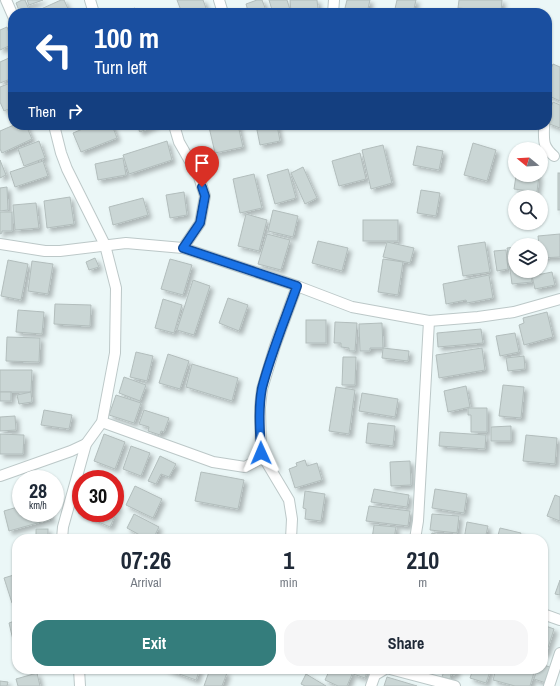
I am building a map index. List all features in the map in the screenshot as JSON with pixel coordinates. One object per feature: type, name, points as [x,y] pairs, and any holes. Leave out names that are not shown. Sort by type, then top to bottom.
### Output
[{"type":"street","points":[[55,130],[60,153],[105,245],[116,288],[115,353],[102,422],[86,444],[63,527],[62,534]]},
{"type":"street","points":[[175,130],[179,142],[199,177],[205,196],[200,223],[183,248]]},
{"type":"street","points":[[544,130],[544,143],[548,151],[554,156]]},
{"type":"street","points":[[0,244],[45,251],[60,251],[126,243],[183,248],[297,286],[352,307],[429,321],[506,313],[560,299]]},
{"type":"street","points":[[291,534],[292,519],[289,500],[261,453],[260,407],[262,389],[275,346],[297,286]]},
{"type":"street","points":[[416,534],[429,321]]},
{"type":"street","points":[[102,422],[213,462],[245,467],[256,461],[261,453]]},
{"type":"street","points":[[0,476],[71,451],[86,444]]},
{"type":"street","points":[[548,616],[560,620]]},
{"type":"street","points":[[549,686],[560,652]]},
{"type":"street","points":[[79,674],[80,686]]},
{"type":"street","points":[[371,686],[375,675],[378,674]]},
{"type":"street","points":[[409,674],[455,686]]},
{"type":"building","points":[[25,0],[28,8],[18,8],[16,3]]},
{"type":"building","points":[[27,0],[43,0],[29,5]]},
{"type":"building","points":[[64,0],[68,8],[43,8]]},
{"type":"building","points":[[177,0],[203,0],[206,8],[180,8]]},
{"type":"building","points":[[257,0],[262,0],[265,8],[247,8],[246,4]]},
{"type":"building","points":[[269,0],[287,0],[289,8],[271,8]]},
{"type":"building","points":[[290,0],[317,0],[318,8],[291,8]]},
{"type":"building","points":[[347,0],[370,0],[368,8],[345,8]]},
{"type":"building","points":[[397,0],[416,0],[414,8],[395,8]]},
{"type":"building","points":[[459,0],[502,0],[501,8],[458,8]]},
{"type":"building","points":[[7,27],[8,30],[8,46],[0,50],[0,30]]},
{"type":"building","points":[[8,58],[8,80],[0,83],[0,62]]},
{"type":"building","points":[[553,64],[560,67],[560,101],[552,97]]},
{"type":"building","points":[[8,84],[8,109],[4,111],[0,102],[0,87]]},
{"type":"building","points":[[553,102],[560,105],[560,128],[552,125]]},
{"type":"building","points":[[8,128],[8,130],[28,130],[32,139],[2,153],[0,149],[0,131]]},
{"type":"building","points":[[80,130],[114,130],[117,138],[81,152],[73,133]]},
{"type":"building","points":[[210,130],[239,130],[243,147],[215,153]]},
{"type":"building","points":[[257,130],[278,130],[280,141],[260,145]]},
{"type":"building","points":[[39,141],[45,158],[24,166],[18,149]]},
{"type":"building","points":[[167,141],[172,160],[129,174],[123,155]]},
{"type":"building","points":[[473,143],[496,150],[487,181],[464,175]]},
{"type":"building","points":[[383,145],[392,183],[371,189],[362,150]]},
{"type":"building","points":[[417,146],[443,151],[439,170],[413,165]]},
{"type":"building","points":[[360,153],[366,179],[339,186],[332,161]]},
{"type":"building","points":[[123,158],[126,175],[98,180],[95,164]]},
{"type":"building","points":[[0,160],[6,175],[0,178]]},
{"type":"building","points":[[43,161],[48,176],[15,187],[10,172]]},
{"type":"building","points":[[303,167],[317,198],[305,204],[291,173]]},
{"type":"building","points":[[288,169],[296,198],[275,204],[267,175]]},
{"type":"building","points":[[558,173],[560,173],[560,210],[558,210]]},
{"type":"building","points":[[254,174],[262,208],[240,213],[233,179]]},
{"type":"building","points":[[515,182],[538,182],[537,190],[514,189]]},
{"type":"building","points":[[7,187],[8,210],[0,211],[0,188]]},
{"type":"building","points":[[421,190],[440,193],[436,216],[417,213]]},
{"type":"building","points":[[184,192],[187,215],[170,218],[166,195]]},
{"type":"building","points":[[70,197],[74,224],[47,228],[44,201]]},
{"type":"building","points":[[143,198],[148,215],[113,225],[109,207]]},
{"type":"building","points":[[36,203],[39,228],[15,230],[13,205]]},
{"type":"building","points":[[273,210],[298,216],[293,237],[268,231]]},
{"type":"building","points":[[0,212],[12,212],[12,231],[2,231],[0,234]]},
{"type":"building","points":[[246,214],[267,220],[259,251],[238,246]]},
{"type":"building","points":[[363,220],[398,220],[398,241],[363,241]]},
{"type":"building","points":[[267,234],[290,240],[281,270],[258,264]]},
{"type":"building","points":[[560,234],[560,257],[548,258],[548,238],[538,238],[538,236]]},
{"type":"building","points":[[318,241],[348,248],[342,271],[312,263]]},
{"type":"building","points":[[387,242],[414,248],[410,263],[383,257]]},
{"type":"building","points":[[485,242],[490,272],[463,276],[458,246]]},
{"type":"building","points":[[506,250],[508,269],[497,271],[494,251]]},
{"type":"building","points":[[95,258],[99,267],[89,270],[86,262]]},
{"type":"building","points":[[170,259],[192,265],[183,295],[161,289]]},
{"type":"building","points":[[383,259],[403,262],[398,295],[378,292]]},
{"type":"building","points":[[8,260],[28,264],[21,300],[1,296]]},
{"type":"building","points":[[32,261],[53,264],[48,294],[28,291]]},
{"type":"building","points":[[552,272],[555,285],[535,289],[532,278],[548,278],[548,273]]},
{"type":"building","points":[[489,275],[493,298],[467,303],[466,300],[446,304],[443,284]]},
{"type":"building","points":[[511,278],[532,278],[532,282],[512,284]]},
{"type":"building","points":[[193,280],[210,286],[194,335],[177,330]]},
{"type":"building","points":[[228,298],[248,305],[239,331],[219,323]]},
{"type":"building","points":[[163,299],[182,305],[174,333],[155,328]]},
{"type":"building","points":[[55,304],[91,305],[90,326],[54,324]]},
{"type":"building","points":[[18,310],[44,312],[42,334],[16,332]]},
{"type":"building","points":[[547,312],[553,337],[524,345],[519,325],[524,323],[523,318]]},
{"type":"building","points":[[306,320],[326,320],[326,343],[306,343]]},
{"type":"building","points":[[335,322],[357,323],[355,351],[349,351],[349,348],[341,347],[341,343],[334,343]]},
{"type":"building","points":[[382,323],[383,348],[370,348],[370,351],[360,351],[359,324]]},
{"type":"building","points":[[481,329],[483,343],[438,347],[437,333]]},
{"type":"building","points":[[515,333],[519,352],[500,356],[496,336]]},
{"type":"building","points":[[7,337],[40,338],[39,362],[6,361]]},
{"type":"building","points":[[383,348],[409,351],[408,361],[382,358]]},
{"type":"building","points":[[482,348],[485,370],[439,378],[436,355]]},
{"type":"building","points":[[136,352],[153,356],[147,381],[130,377]]},
{"type":"building","points":[[168,354],[189,361],[180,389],[159,383]]},
{"type":"building","points":[[524,356],[525,369],[508,371],[506,358]]},
{"type":"building","points":[[343,357],[356,357],[355,385],[342,385]]},
{"type":"building","points":[[192,364],[238,378],[232,401],[186,387]]},
{"type":"building","points":[[0,370],[32,370],[31,392],[0,392]]},
{"type":"building","points":[[124,377],[146,385],[140,401],[119,393]]},
{"type":"building","points":[[503,385],[524,387],[521,418],[499,416]]},
{"type":"building","points":[[466,386],[470,407],[448,412],[444,391]]},
{"type":"building","points":[[336,387],[355,390],[349,434],[329,431]]},
{"type":"building","points":[[0,392],[11,392],[11,401],[0,401]]},
{"type":"building","points":[[31,392],[32,402],[19,404],[17,395]]},
{"type":"building","points":[[362,393],[398,399],[395,417],[359,411]]},
{"type":"building","points":[[116,395],[141,403],[134,423],[109,415]]},
{"type":"building","points":[[468,408],[487,408],[487,432],[471,432],[471,415],[468,415]]},
{"type":"building","points":[[44,410],[72,415],[69,429],[41,425]]},
{"type":"building","points":[[144,410],[169,418],[164,432],[161,431],[160,435],[148,431],[149,427],[139,424]]},
{"type":"building","points":[[15,416],[16,430],[0,431],[0,417]]},
{"type":"building","points":[[368,423],[395,426],[393,446],[366,443]]},
{"type":"building","points":[[511,426],[511,441],[491,441],[491,427]]},
{"type":"building","points":[[440,432],[486,435],[485,449],[439,446]]},
{"type":"building","points":[[0,434],[24,435],[23,454],[0,454]]},
{"type":"building","points":[[104,434],[125,442],[115,469],[94,461]]},
{"type":"building","points":[[526,435],[557,438],[555,464],[523,461]]},
{"type":"building","points":[[131,446],[150,453],[141,476],[123,469]]},
{"type":"building","points":[[160,456],[176,464],[169,477],[161,474],[156,484],[148,481]]},
{"type":"building","points":[[305,460],[307,466],[317,463],[322,480],[295,488],[289,469],[297,466],[296,463]]},
{"type":"building","points":[[410,461],[411,485],[391,486],[390,462]]},
{"type":"building","points":[[201,472],[244,480],[238,509],[195,501]]},
{"type":"building","points":[[135,486],[162,499],[153,518],[126,505]]},
{"type":"building","points":[[374,489],[409,495],[407,507],[371,502]]},
{"type":"building","points":[[435,489],[467,494],[464,513],[432,508]]},
{"type":"building","points":[[305,491],[325,494],[321,521],[305,519],[306,509],[303,508]]},
{"type":"building","points":[[555,495],[560,497],[560,521],[547,516]]},
{"type":"building","points":[[369,506],[410,511],[408,526],[366,521]]},
{"type":"building","points":[[12,509],[12,522],[41,522],[9,531],[4,511]]},
{"type":"building","points":[[134,514],[159,527],[156,534],[138,534],[127,528]]},
{"type":"building","points":[[432,514],[459,516],[457,533],[430,530]]},
{"type":"building","points":[[99,522],[112,522],[110,527]]},
{"type":"building","points":[[467,522],[488,526],[486,534],[465,534]]},
{"type":"building","points":[[374,525],[396,527],[395,534],[373,534]]},
{"type":"building","points":[[500,528],[521,533],[521,534],[498,534]]},
{"type":"building","points":[[36,529],[48,529],[48,534],[36,534]]},
{"type":"building","points":[[12,576],[12,603],[4,578]]},
{"type":"building","points":[[560,580],[560,595],[555,594]]},
{"type":"building","points":[[12,622],[12,636],[9,623]]},
{"type":"building","points":[[548,627],[554,629],[548,648]]},
{"type":"building","points":[[548,666],[550,667],[546,683],[534,679],[536,674],[548,674]]},
{"type":"building","points":[[37,674],[40,686],[18,686],[16,679]]},
{"type":"building","points":[[179,674],[198,674],[196,680]]},
{"type":"building","points":[[208,674],[227,674],[222,686],[204,686]]},
{"type":"building","points":[[306,674],[326,686],[305,686],[301,684]]},
{"type":"building","points":[[328,674],[352,674],[347,686],[338,686],[325,680]]},
{"type":"building","points":[[353,674],[366,674],[365,678]]},
{"type":"building","points":[[443,674],[451,674],[450,679],[442,677]]},
{"type":"building","points":[[471,674],[489,674],[486,683],[470,678]]},
{"type":"building","points":[[495,674],[534,674],[530,686],[515,686],[493,680]]},
{"type":"building","points":[[387,677],[417,686],[384,686]]},
{"type":"building","points":[[0,681],[8,682],[7,686],[0,686]]},
{"type":"route","points":[[202,187],[205,196],[200,223],[183,248],[297,286],[275,346],[262,389],[260,407],[261,453]]}]
